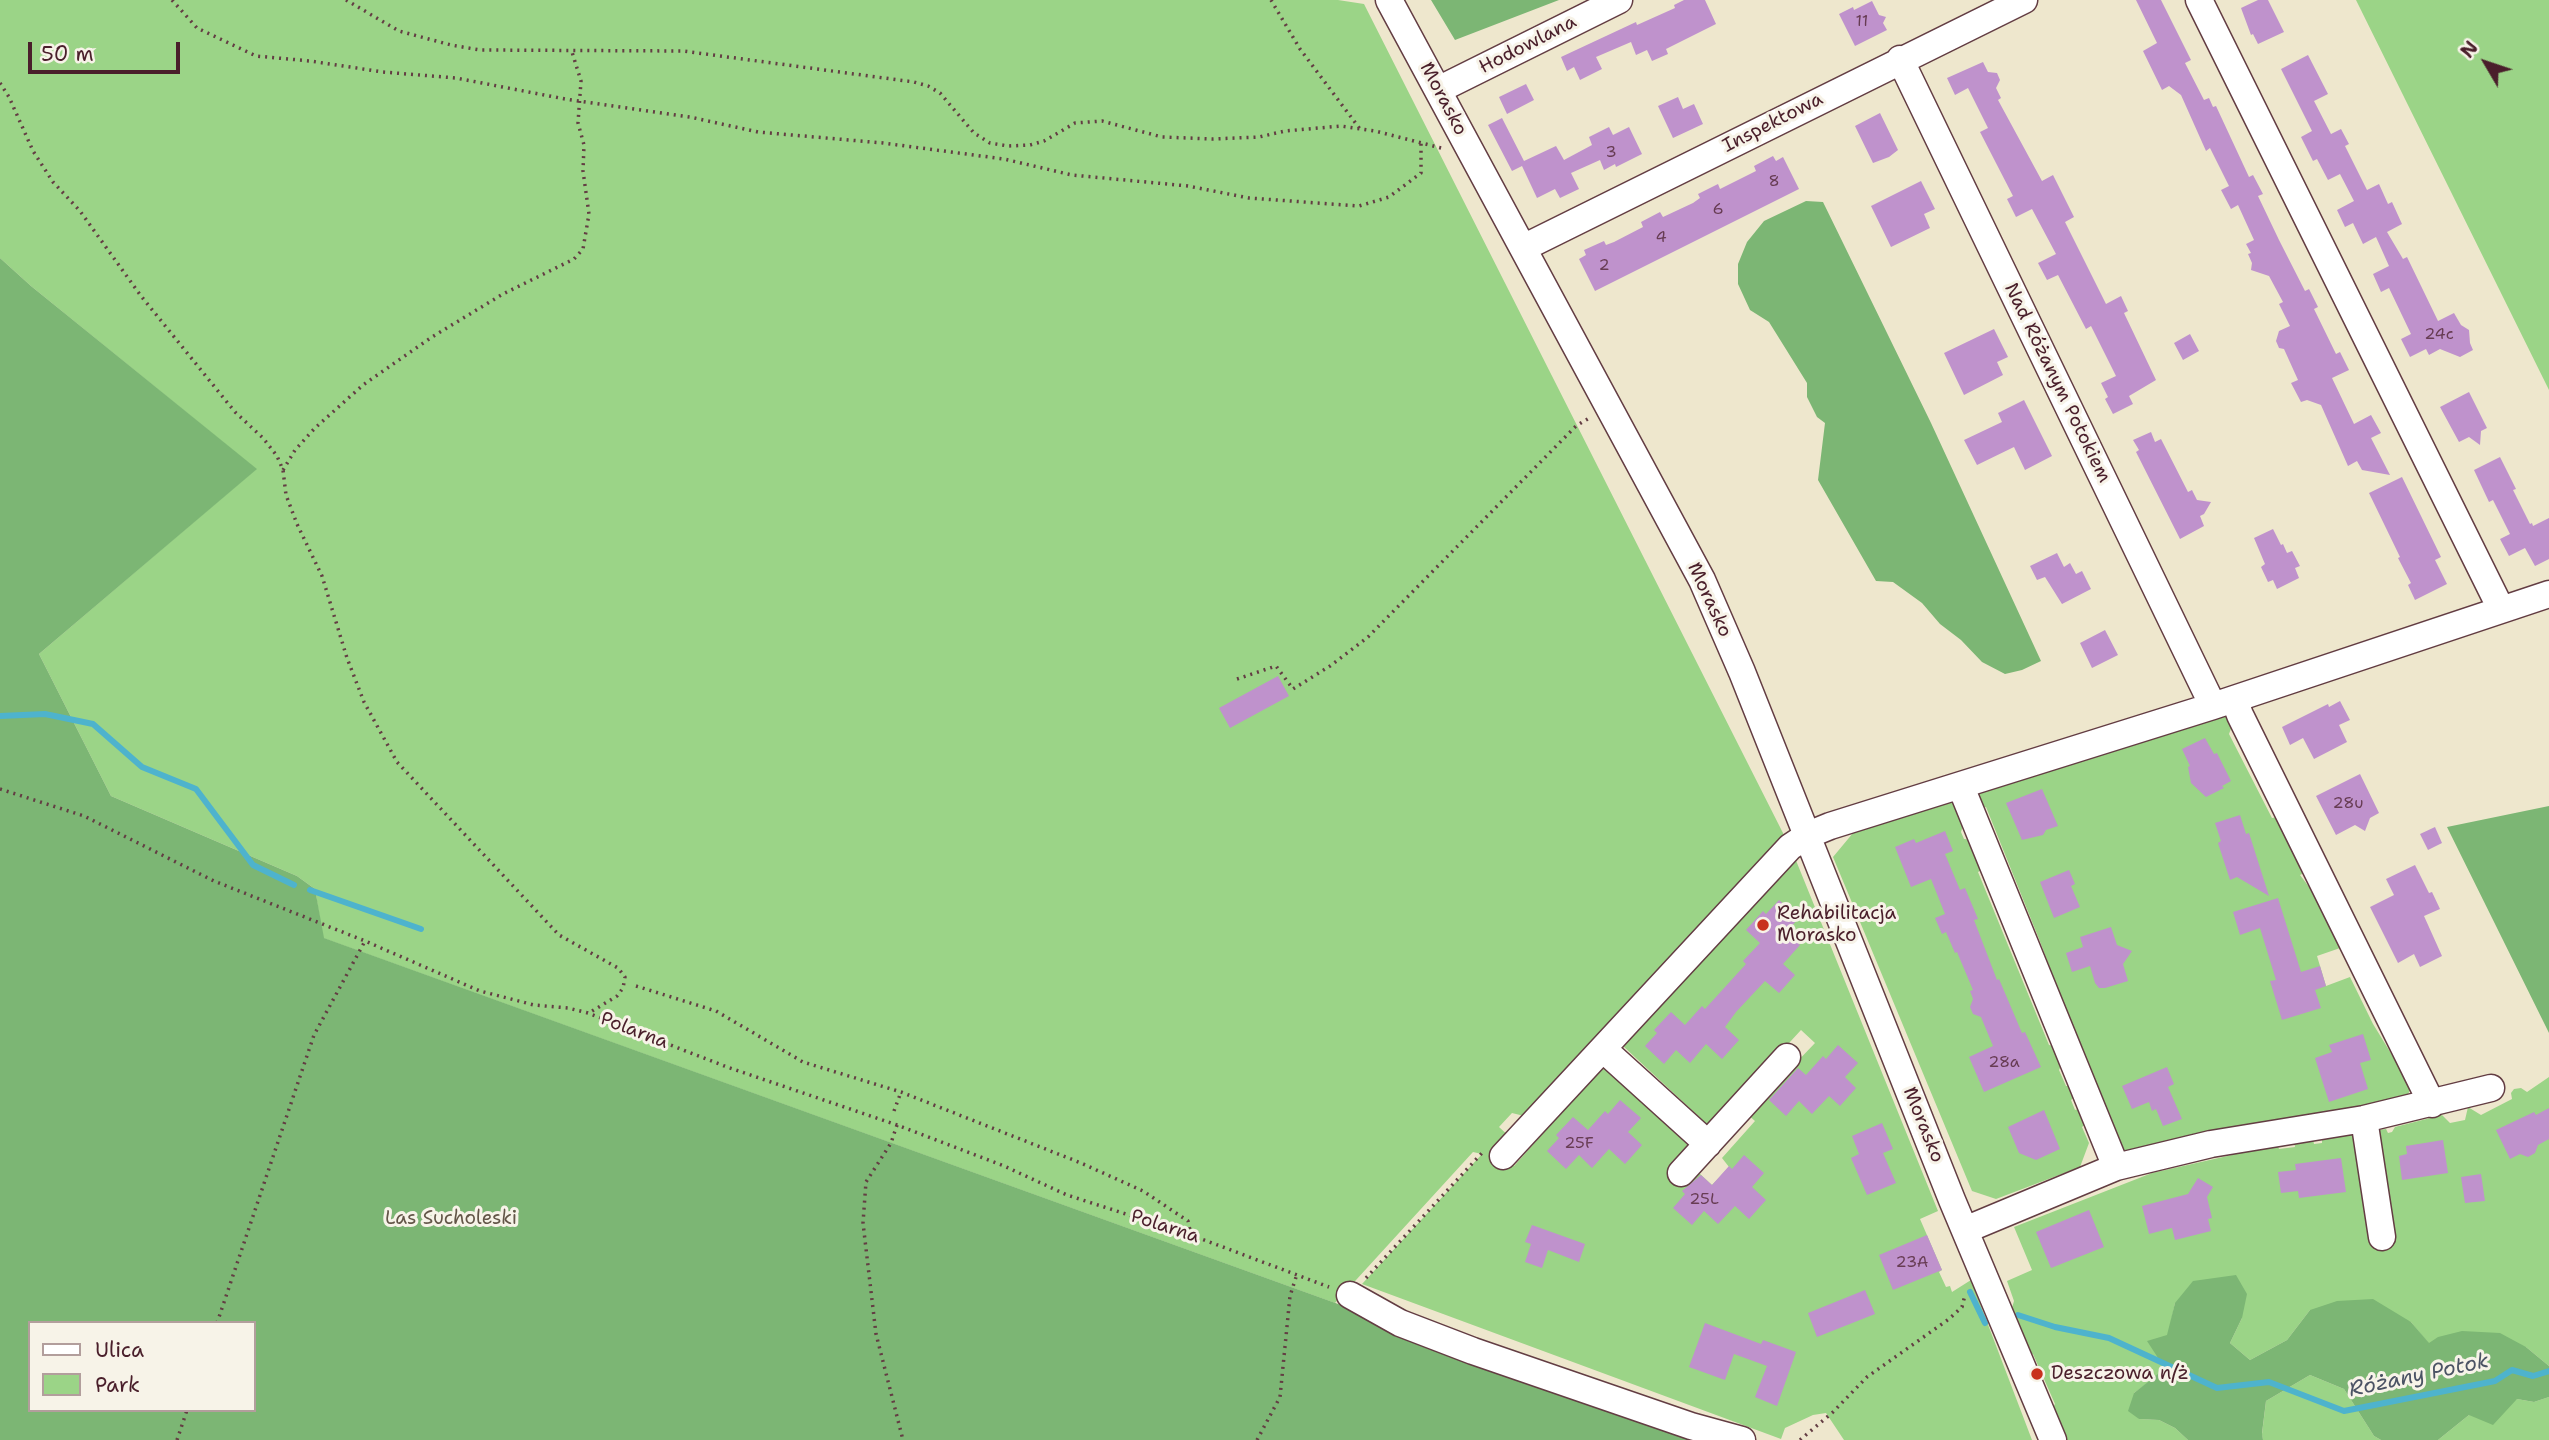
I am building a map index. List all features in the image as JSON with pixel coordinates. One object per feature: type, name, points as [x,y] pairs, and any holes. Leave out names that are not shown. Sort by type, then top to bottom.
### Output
[{"type":"street","name":"Morasko","points":[[1390,0],[1702,580],[1742,672],[1965,1230],[2053,1440]]},
{"type":"street","name":"Hodowlana","points":[[1438,90],[1619,0]]},
{"type":"street","name":"Inspektowa","points":[[1523,248],[1900,59],[2024,0]]},
{"type":"street","points":[[2199,0],[2501,609]]},
{"type":"street","name":"Nad Różanym Potokiem","points":[[1900,59],[2224,702]]},
{"type":"street","points":[[1503,1156],[1790,847],[1808,835],[2224,702],[2549,594]]},
{"type":"street","points":[[2224,702],[2246,728],[2432,1104]]},
{"type":"street","points":[[1961,787],[2116,1167]]},
{"type":"street","points":[[1603,1049],[1707,1144]]},
{"type":"street","points":[[1681,1173],[1787,1057]]},
{"type":"street","points":[[1965,1230],[2116,1167],[2211,1144],[2364,1119],[2491,1088]]},
{"type":"street","points":[[2364,1119],[2382,1237]]},
{"type":"street","points":[[1350,1295],[1400,1323],[1473,1352],[1691,1426],[1742,1440]]},
{"type":"path","points":[[172,0],[197,28],[256,56],[456,78],[579,101],[690,117],[758,132],[883,143],[1004,159],[1072,175],[1188,186],[1249,198],[1359,206],[1389,197],[1421,173],[1422,143]]},
{"type":"path","points":[[346,0],[399,30],[480,50],[683,51],[914,82],[940,93],[974,133],[990,143],[1008,146],[1045,141],[1075,123],[1102,121],[1162,137],[1213,139],[1259,137],[1316,127],[1341,127],[1360,129],[1474,157]]},
{"type":"path","points":[[1271,0],[1300,49],[1360,129]]},
{"type":"path","points":[[282,470],[295,450],[315,428],[363,385],[432,337],[503,294],[574,259],[583,249],[589,214],[583,171],[584,145],[578,123],[581,81],[572,52]]},
{"type":"path","points":[[0,83],[33,150],[53,182],[80,211],[141,296],[227,402],[263,438],[276,456],[297,524],[322,576],[346,658],[364,702],[397,762],[559,935],[618,968],[625,977],[623,988],[617,996],[588,1013]]},
{"type":"path","points":[[1237,679],[1276,666],[1293,689],[1330,666],[1368,637],[1576,426]]},
{"type":"path","name":"Polarna","points":[[0,789],[84,816],[214,881],[365,940],[480,991],[534,1005],[588,1013],[727,1067],[897,1125],[1004,1166],[1067,1195],[1191,1235],[1350,1295]]},
{"type":"path","points":[[218,1321],[314,1035],[365,940]]},
{"type":"path","points":[[636,985],[716,1011],[803,1062],[901,1092],[1143,1191],[1188,1221],[1191,1235]]},
{"type":"path","points":[[894,1111],[901,1092]]},
{"type":"path","points":[[897,1125],[891,1143],[866,1182],[863,1223],[876,1334],[903,1440]]},
{"type":"path","points":[[1350,1295],[1477,1156],[1495,1151],[1503,1156]]},
{"type":"path","points":[[1257,1440],[1280,1397],[1290,1296],[1297,1274]]},
{"type":"path","points":[[1800,1440],[1833,1412],[1867,1377],[1949,1319],[1962,1307],[1966,1299],[1965,1292]]},
{"type":"path","points":[[177,1440],[186,1412]]},
{"type":"green space","points":[[0,0],[1338,0],[1364,4],[1786,839],[1528,1117],[1512,1113],[1499,1127],[1510,1137],[1492,1157],[1514,1166],[1604,1065],[1694,1147],[1691,1181],[1699,1173],[1712,1185],[1729,1167],[1722,1158],[1755,1121],[1747,1114],[1815,1043],[1801,1030],[1711,1128],[1623,1046],[1795,858],[1938,1211],[1920,1219],[1942,1270],[1939,1272],[1946,1287],[1950,1286],[1952,1292],[1971,1280],[2032,1440],[1844,1440],[1826,1413],[1813,1415],[1785,1428],[1781,1439],[1362,1284],[1482,1154],[1473,1152],[1335,1303],[323,938],[315,889],[297,876],[111,796],[39,654],[256,469],[0,258]]},
{"type":"green space","points":[[1431,0],[1559,0],[1455,40]]},
{"type":"green space","points":[[2356,0],[2549,0],[2549,390]]},
{"type":"green space","points":[[1806,201],[1823,202],[1931,423],[2041,661],[2005,674],[1982,662],[1961,640],[1940,624],[1922,603],[1893,582],[1876,581],[1818,480],[1825,423],[1817,417],[1807,397],[1807,383],[1769,322],[1750,310],[1738,284],[1738,264],[1747,242],[1764,221]]},
{"type":"green space","name":"Las Sucholeski","points":[[0,258],[257,469],[39,654],[111,796],[297,876],[315,889],[324,938],[1715,1440],[0,1440]]},
{"type":"green space","points":[[2220,714],[2228,717],[2232,726],[2229,734],[2272,818],[2278,817],[2306,872],[2300,875],[2319,900],[2343,947],[2317,956],[2326,986],[2350,977],[2373,1024],[2411,1086],[2408,1095],[2391,1106],[2125,1153],[2118,1147],[1986,807],[1978,810],[1974,798],[1978,788]]},
{"type":"green space","points":[[1952,797],[1965,819],[1961,832],[1964,839],[1974,840],[1985,868],[1978,872],[2049,1045],[2054,1046],[2062,1064],[2059,1070],[2066,1086],[2071,1086],[2076,1096],[2071,1100],[2075,1110],[2081,1108],[2087,1123],[2082,1127],[2089,1143],[2080,1167],[1996,1199],[1972,1191],[1833,857],[1853,833]]},
{"type":"green space","points":[[2549,806],[2549,1033],[2447,827]]},
{"type":"green space","points":[[2549,1077],[2549,1366],[2526,1347],[2429,1344],[2411,1322],[2310,1310],[2287,1340],[2250,1360],[2230,1343],[2242,1318],[2175,1303],[2162,1364],[2164,1371],[2134,1393],[2139,1419],[2159,1420],[2175,1428],[2188,1440],[2064,1440],[2051,1410],[2055,1404],[2033,1354],[2029,1355],[2010,1315],[2014,1301],[2007,1281],[2032,1270],[2014,1227],[2152,1173],[2232,1155],[2232,1151],[2277,1144],[2279,1149],[2295,1147],[2294,1141],[2313,1139],[2314,1144],[2322,1143],[2322,1138],[2386,1129],[2388,1133],[2395,1127],[2442,1115],[2450,1123],[2465,1120],[2468,1107],[2481,1115],[2512,1099],[2511,1093],[2514,1089],[2521,1088],[2527,1092]]},
{"type":"green space","points":[[2236,1275],[2247,1294],[2242,1318],[2230,1343],[2250,1360],[2287,1340],[2310,1310],[2337,1301],[2373,1299],[2411,1322],[2429,1343],[2438,1337],[2462,1331],[2500,1333],[2526,1347],[2549,1366],[2549,1397],[2534,1402],[2517,1399],[2493,1425],[2469,1415],[2438,1440],[2381,1440],[2374,1436],[2344,1389],[2310,1375],[2266,1401],[2263,1440],[2188,1440],[2175,1428],[2159,1420],[2139,1419],[2128,1411],[2134,1393],[2163,1370],[2147,1341],[2167,1335],[2175,1303],[2193,1281]]},
{"type":"green space","points":[[2310,1375],[2344,1389],[2374,1436],[2381,1440],[2263,1440],[2266,1401]]},
{"type":"green space","points":[[2549,1397],[2549,1440],[2438,1440],[2469,1415],[2517,1399],[2534,1402]]},
{"type":"building","points":[[1684,0],[1705,0],[1716,24],[1666,49],[1668,54],[1652,61],[1647,50],[1636,55],[1631,42],[1596,57],[1602,69],[1580,80],[1574,67],[1567,71],[1561,57],[1636,22],[1637,25],[1675,8],[1674,5]]},
{"type":"building","points":[[2136,0],[2161,0],[2191,60],[2185,63],[2204,100],[2209,98],[2213,107],[2216,106],[2249,177],[2253,175],[2263,194],[2258,196],[2279,240],[2305,291],[2309,289],[2318,307],[2314,309],[2336,354],[2340,352],[2349,370],[2332,378],[2354,424],[2371,415],[2381,433],[2371,438],[2390,475],[2362,470],[2357,461],[2348,466],[2321,405],[2307,400],[2301,402],[2291,383],[2298,380],[2284,349],[2279,348],[2276,341],[2279,331],[2290,326],[2279,304],[2283,302],[2269,276],[2251,270],[2252,263],[2248,254],[2251,253],[2246,244],[2254,240],[2238,205],[2231,209],[2221,190],[2229,186],[2210,148],[2206,151],[2181,95],[2169,86],[2162,90],[2143,51],[2157,43]]},
{"type":"building","points":[[2258,0],[2268,0],[2284,32],[2258,44],[2253,34],[2251,35],[2241,8]]},
{"type":"building","points":[[1872,1],[1879,15],[1886,17],[1883,23],[1887,30],[1855,46],[1839,14]]},
{"type":"building","points":[[2308,55],[2328,94],[2314,101],[2331,134],[2341,129],[2349,144],[2345,146],[2367,190],[2379,184],[2388,204],[2392,202],[2402,224],[2387,232],[2403,259],[2407,257],[2438,321],[2454,313],[2461,325],[2469,330],[2473,350],[2460,357],[2440,349],[2429,355],[2426,349],[2410,357],[2401,339],[2411,334],[2389,288],[2381,292],[2373,274],[2389,266],[2376,237],[2363,244],[2353,223],[2345,227],[2337,210],[2354,201],[2340,174],[2328,180],[2317,159],[2313,161],[2301,137],[2312,131],[2281,69]]},
{"type":"building","points":[[1983,62],[1988,72],[1997,73],[2000,80],[1996,88],[2001,98],[1998,100],[2042,181],[2053,175],[2074,217],[2065,222],[2106,304],[2121,296],[2128,311],[2124,313],[2156,380],[2129,396],[2133,404],[2113,414],[2101,383],[2116,376],[2091,326],[2086,329],[2058,275],[2047,280],[2038,263],[2056,254],[2032,209],[2016,217],[2007,199],[2013,196],[1980,132],[1988,128],[1968,88],[1955,95],[1947,78]]},
{"type":"building","points":[[1526,84],[1534,100],[1507,114],[1499,97]]},
{"type":"building","points":[[1678,97],[1683,109],[1694,104],[1703,124],[1673,138],[1658,106]]},
{"type":"building","points":[[1880,113],[1898,150],[1873,163],[1855,126]]},
{"type":"building","points":[[1502,118],[1524,161],[1556,146],[1564,160],[1592,145],[1589,137],[1609,127],[1613,135],[1629,127],[1642,154],[1604,170],[1600,160],[1571,173],[1579,189],[1560,198],[1555,189],[1537,198],[1522,166],[1512,171],[1488,125]]},
{"type":"building","points":[[1773,156],[1776,161],[1783,157],[1799,189],[1595,291],[1579,259],[1586,255],[1584,250],[1604,241],[1606,245],[1614,242],[1643,227],[1641,222],[1660,212],[1663,217],[1693,203],[1700,198],[1698,194],[1718,184],[1720,189],[1756,171],[1754,166]]},
{"type":"building","points":[[1921,181],[1935,209],[1924,214],[1930,228],[1891,247],[1871,206]]},
{"type":"building","points":[[1994,329],[2008,357],[1997,362],[2003,375],[1964,395],[1944,353]]},
{"type":"building","points":[[2190,334],[2199,351],[2183,360],[2174,343]]},
{"type":"building","points":[[2469,392],[2487,428],[2481,431],[2480,445],[2469,437],[2459,442],[2440,407]]},
{"type":"building","points":[[2024,400],[2052,456],[2025,470],[2014,447],[1977,465],[1964,440],[2002,422],[1998,413]]},
{"type":"building","points":[[2151,432],[2155,442],[2161,439],[2188,492],[2192,490],[2197,500],[2211,502],[2200,516],[2204,526],[2180,539],[2136,452],[2139,450],[2133,440]]},
{"type":"building","points":[[2500,457],[2530,524],[2533,526],[2549,518],[2549,559],[2535,566],[2525,548],[2509,556],[2500,539],[2510,534],[2493,500],[2489,502],[2474,470]]},
{"type":"building","points":[[2402,477],[2441,557],[2435,560],[2447,584],[2415,600],[2408,585],[2411,583],[2398,558],[2400,557],[2369,493]]},
{"type":"building","points":[[2273,529],[2281,545],[2283,544],[2287,553],[2292,551],[2300,566],[2295,568],[2299,578],[2277,589],[2273,580],[2268,582],[2261,567],[2265,564],[2254,538]]},
{"type":"building","points":[[2057,553],[2064,567],[2070,563],[2076,574],[2082,571],[2091,589],[2062,604],[2045,577],[2037,580],[2030,566]]},
{"type":"building","points":[[2105,630],[2118,655],[2092,668],[2080,643]]},
{"type":"building","points":[[1278,676],[1289,696],[1230,728],[1219,708]]},
{"type":"building","points":[[2340,701],[2350,720],[2339,725],[2347,742],[2314,759],[2303,738],[2290,745],[2282,727],[2328,704],[2329,707]]},
{"type":"building","points":[[2205,738],[2214,754],[2217,753],[2231,781],[2222,786],[2224,788],[2206,797],[2191,783],[2190,766],[2182,749]]},
{"type":"building","points":[[2360,774],[2379,813],[2370,818],[2365,831],[2355,825],[2336,835],[2316,796]]},
{"type":"building","points":[[2042,789],[2058,826],[2046,830],[2043,835],[2022,840],[2006,803]]},
{"type":"building","points":[[2240,815],[2246,834],[2249,833],[2269,896],[2237,877],[2230,880],[2218,843],[2221,841],[2215,823]]},
{"type":"building","points":[[2435,827],[2442,843],[2428,850],[2420,834]]},
{"type":"building","points":[[1945,831],[1953,851],[1945,854],[1960,890],[1965,888],[1978,919],[1974,920],[1997,980],[1999,979],[2022,1033],[2025,1032],[2041,1067],[1984,1092],[1969,1057],[1993,1046],[1981,1017],[1973,1014],[1970,1007],[1973,999],[1970,991],[1973,990],[1957,952],[1955,953],[1946,932],[1942,934],[1935,918],[1945,914],[1931,879],[1911,887],[1895,847],[1914,839],[1916,843]]},
{"type":"building","points":[[2415,865],[2440,909],[2424,916],[2442,956],[2420,967],[2414,954],[2398,963],[2370,907],[2394,895],[2386,879]]},
{"type":"building","points":[[2069,870],[2075,884],[2071,886],[2080,907],[2054,918],[2040,882]]},
{"type":"building","points":[[2278,898],[2301,972],[2320,966],[2326,986],[2315,990],[2321,1008],[2282,1020],[2270,981],[2276,980],[2260,928],[2240,935],[2233,912]]},
{"type":"building","points":[[1779,900],[1799,918],[1786,932],[1800,945],[1783,964],[1795,975],[1779,993],[1765,981],[1736,1012],[1725,1027],[1739,1040],[1722,1059],[1706,1044],[1690,1063],[1676,1050],[1664,1064],[1645,1046],[1657,1033],[1654,1030],[1671,1012],[1685,1025],[1702,1006],[1705,1009],[1746,964],[1743,961],[1760,943],[1746,930],[1763,911],[1766,914]]},
{"type":"building","points":[[2111,927],[2117,945],[2132,951],[2123,964],[2128,981],[2099,988],[2090,966],[2072,972],[2066,953],[2083,947],[2080,937]]},
{"type":"building","points":[[2363,1034],[2371,1060],[2360,1063],[2368,1089],[2329,1102],[2315,1058],[2332,1052],[2329,1045]]},
{"type":"building","points":[[1838,1045],[1858,1063],[1845,1077],[1856,1088],[1840,1106],[1829,1096],[1812,1114],[1799,1101],[1786,1116],[1769,1100],[1798,1068],[1806,1075],[1823,1056],[1826,1059]]},
{"type":"building","points":[[2167,1067],[2174,1084],[2168,1087],[2182,1119],[2163,1126],[2156,1109],[2152,1111],[2149,1102],[2132,1109],[2122,1086]]},
{"type":"building","points":[[1620,1100],[1641,1118],[1628,1132],[1642,1145],[1625,1164],[1609,1149],[1592,1168],[1579,1155],[1566,1169],[1547,1151],[1559,1138],[1556,1135],[1573,1117],[1588,1130],[1605,1111],[1608,1114]]},
{"type":"building","points":[[2549,1108],[2549,1139],[2538,1145],[2535,1153],[2528,1157],[2520,1154],[2510,1159],[2496,1130]]},
{"type":"building","points":[[2044,1110],[2060,1149],[2036,1160],[2019,1153],[2008,1127]]},
{"type":"building","points":[[1882,1123],[1893,1149],[1883,1153],[1896,1183],[1867,1195],[1851,1158],[1859,1154],[1852,1136]]},
{"type":"building","points":[[2443,1140],[2448,1173],[2402,1180],[2399,1156],[2407,1154],[2406,1146]]},
{"type":"building","points":[[1744,1155],[1764,1173],[1752,1187],[1766,1200],[1749,1219],[1735,1206],[1718,1224],[1704,1211],[1692,1225],[1673,1208],[1685,1194],[1682,1191],[1701,1175],[1712,1185],[1729,1166],[1732,1169]]},
{"type":"building","points":[[2341,1158],[2346,1192],[2299,1198],[2298,1191],[2281,1193],[2278,1172],[2296,1170],[2295,1164]]},
{"type":"building","points":[[2481,1174],[2485,1201],[2465,1203],[2461,1177]]},
{"type":"building","points":[[2198,1178],[2213,1187],[2207,1197],[2212,1218],[2208,1219],[2211,1231],[2175,1240],[2172,1228],[2149,1234],[2142,1206],[2188,1194]]},
{"type":"building","points":[[2089,1210],[2104,1247],[2051,1268],[2036,1232]]},
{"type":"building","points":[[1532,1225],[1585,1244],[1579,1262],[1548,1250],[1542,1268],[1525,1262],[1531,1244],[1525,1242]]},
{"type":"building","points":[[1927,1235],[1942,1270],[1893,1290],[1879,1255]]},
{"type":"building","points":[[1865,1290],[1875,1314],[1817,1337],[1808,1313]]},
{"type":"building","points":[[1705,1323],[1761,1344],[1763,1340],[1796,1352],[1777,1406],[1755,1397],[1767,1366],[1734,1354],[1725,1380],[1689,1367]]},
{"type":"waterway","name":"Różany Potok","points":[[0,716],[45,714],[93,724],[142,767],[196,789],[253,865],[294,885]]},
{"type":"waterway","name":"Różany Potok","points":[[310,890],[421,929]]},
{"type":"waterway","name":"Różany Potok","points":[[1970,1292],[1985,1323]]},
{"type":"waterway","name":"Różany Potok","points":[[2018,1315],[2055,1327],[2109,1338],[2217,1388],[2269,1382],[2344,1411],[2495,1381],[2512,1370],[2533,1376],[2549,1371]]},
{"type":"place","name":"Rehabilitacja Morasko","points":[[1763,925]]},
{"type":"place","name":"Deszczowa n/ż","points":[[2037,1374]]}]
